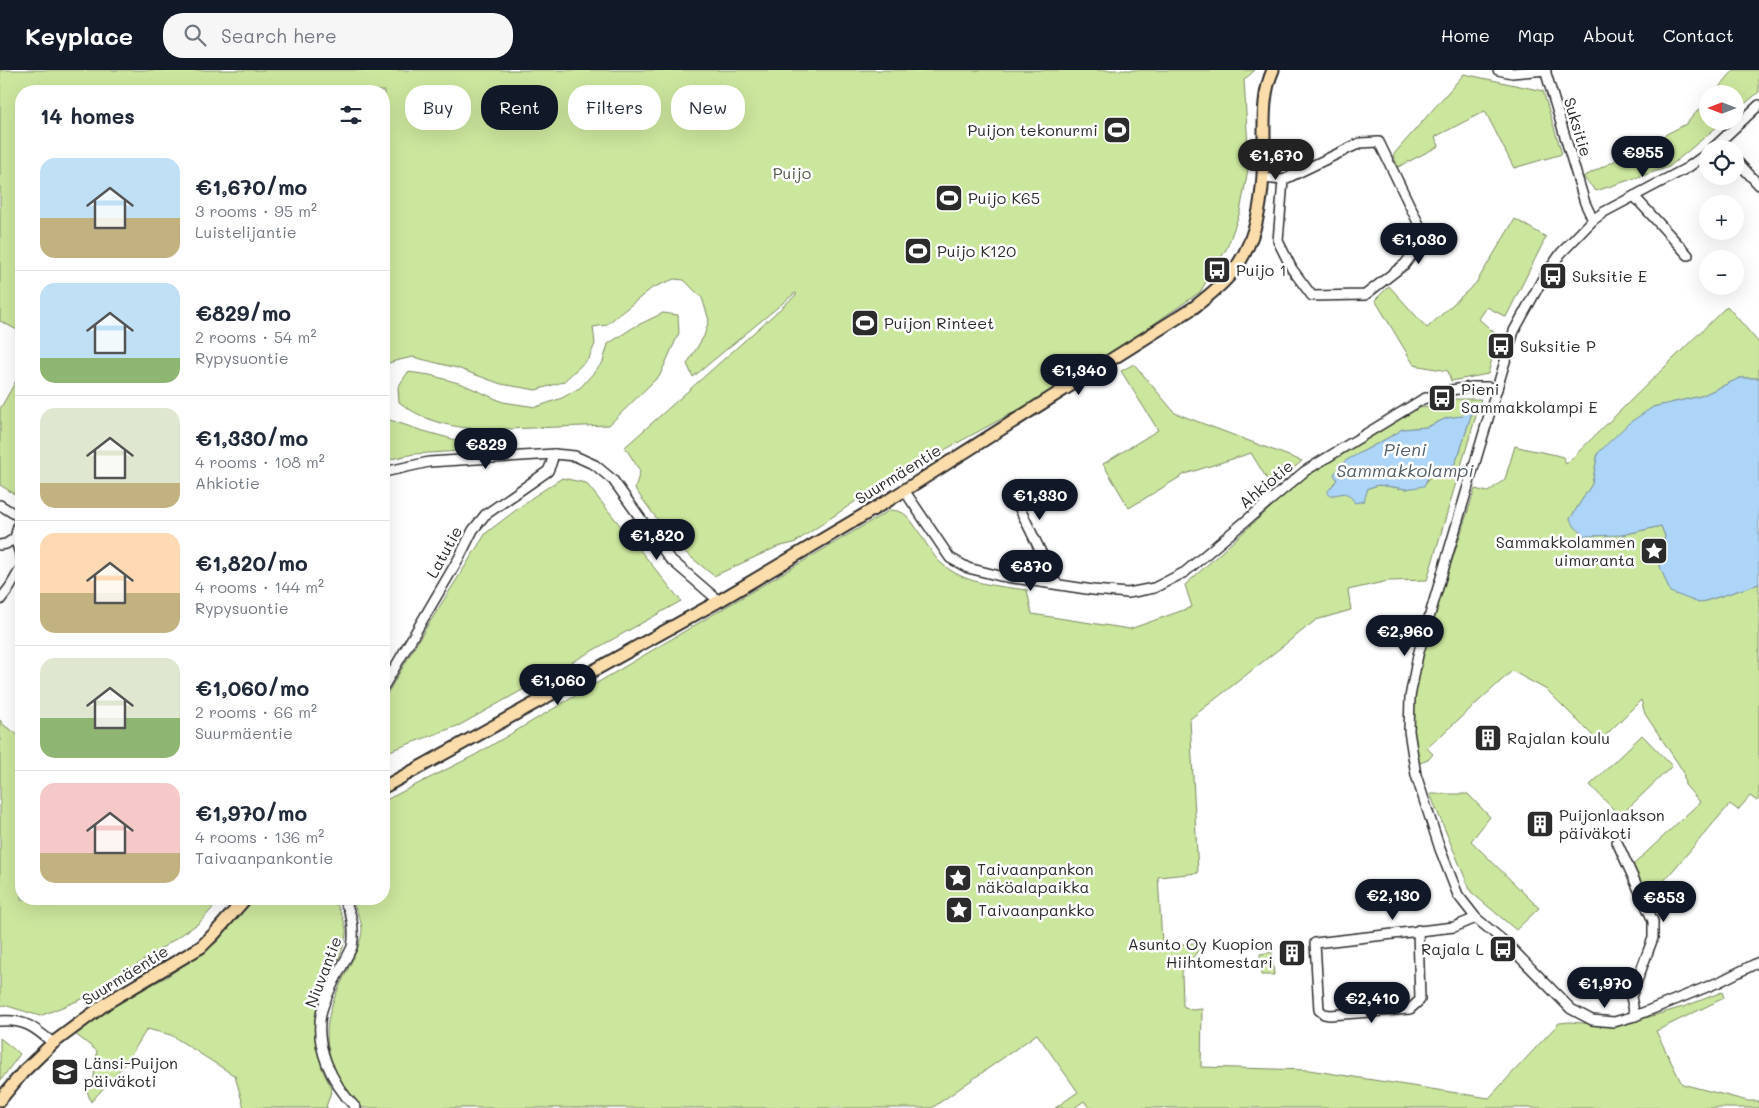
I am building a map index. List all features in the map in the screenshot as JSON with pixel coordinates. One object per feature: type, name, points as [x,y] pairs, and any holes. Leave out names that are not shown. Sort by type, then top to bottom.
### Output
[{"type":"main road","name":"Suurmäentie","points":[[390,783],[719,601],[904,490],[1193,308],[1218,288],[1232,273],[1249,245],[1256,224],[1263,178],[1264,106],[1268,81],[1273,70]]},
{"type":"main road","name":"Suurmäentie","points":[[0,1100],[23,1072],[53,1043],[108,1002],[201,947],[240,905]]},
{"type":"street","points":[[1498,70],[1512,73],[1546,70]]},
{"type":"street","name":"Suksitie","points":[[1546,70],[1585,203],[1593,220]]},
{"type":"street","points":[[1726,140],[1759,105]]},
{"type":"street","points":[[1263,178],[1283,180],[1360,143],[1380,142],[1425,237],[1405,264],[1365,295],[1312,296],[1292,269],[1278,241],[1283,180]]},
{"type":"street","points":[[1699,159],[1593,220],[1561,253],[1533,295],[1514,331],[1418,655],[1410,697],[1409,731],[1418,784],[1458,895],[1476,918],[1506,943],[1571,1009],[1592,1020],[1614,1022],[1635,1016],[1719,982],[1759,962]]},
{"type":"street","points":[[1744,169],[1759,185]]},
{"type":"street","points":[[1634,196],[1688,256]]},
{"type":"street","name":"Ahkiotie","points":[[904,490],[950,558],[968,568],[992,574],[1092,590],[1128,593],[1154,588],[1185,572],[1305,471],[1423,399],[1451,390],[1473,387],[1497,389]]},
{"type":"street","points":[[390,471],[430,462],[554,454],[575,456],[590,462],[613,480],[669,558],[719,601]]},
{"type":"street","name":"Latutie","points":[[390,676],[459,558],[473,530],[485,515],[548,471],[554,454]]},
{"type":"street","points":[[0,505],[15,514]]},
{"type":"street","points":[[1020,507],[1056,583]]},
{"type":"street","points":[[0,545],[6,544],[15,538]]},
{"type":"street","points":[[0,600],[15,578]]},
{"type":"street","points":[[1617,842],[1652,920],[1653,938],[1631,997],[1635,1016]]},
{"type":"street","name":"Niuvantie","points":[[346,905],[352,920],[354,937],[352,947],[322,1010],[320,1026],[322,1047],[329,1070],[348,1100],[356,1108]]},
{"type":"street","points":[[1418,930],[1420,1000],[1410,1009],[1330,1015],[1324,1014],[1319,1010],[1316,942],[1418,930],[1454,926],[1476,918]]},
{"type":"street","points":[[0,1021],[22,1022],[33,1027],[53,1043]]},
{"type":"green space","name":"Puijo","points":[[0,70],[1255,70],[1244,80],[1249,164],[1240,212],[1227,248],[1200,292],[1090,368],[1051,392],[878,486],[794,543],[777,547],[714,576],[676,545],[635,489],[640,471],[625,447],[797,294],[795,293],[693,377],[687,364],[704,336],[709,320],[702,298],[684,280],[674,279],[652,288],[606,325],[593,327],[595,344],[589,358],[563,382],[536,390],[501,384],[457,368],[413,357],[390,363],[390,85],[15,85],[15,329],[0,321]]},
{"type":"green space","points":[[1734,70],[1759,70],[1759,92],[1744,104],[1744,85],[1721,85]]},
{"type":"green space","points":[[1464,74],[1543,91],[1562,154],[1514,168],[1485,111],[1435,137],[1439,146],[1398,167],[1393,155]]},
{"type":"green space","points":[[1699,109],[1699,130],[1713,130],[1669,167],[1596,191],[1583,177],[1686,124]]},
{"type":"green space","points":[[1515,219],[1546,237],[1506,317],[1487,307],[1479,319],[1498,336],[1488,374],[1451,381],[1448,371],[1414,365],[1375,300],[1389,286],[1427,328],[1476,283]]},
{"type":"green space","points":[[1727,306],[1759,343],[1759,378],[1740,378],[1701,396],[1653,407],[1598,453],[1592,484],[1570,519],[1622,535],[1661,526],[1665,536],[1660,566],[1699,603],[1759,584],[1759,799],[1757,801],[1750,796],[1738,810],[1730,804],[1651,896],[1642,888],[1633,865],[1700,802],[1685,785],[1683,771],[1645,714],[1641,700],[1599,742],[1547,690],[1512,671],[1427,748],[1433,754],[1428,760],[1420,763],[1414,728],[1417,674],[1475,489],[1488,492],[1505,479],[1515,446],[1563,457],[1566,464]]},
{"type":"green space","points":[[663,313],[678,315],[679,333],[660,375],[609,425],[479,429],[446,424],[430,419],[414,412],[399,402],[398,387],[408,372],[430,375],[462,384],[503,402],[536,407],[562,398],[581,387],[603,362],[608,344],[634,327]]},
{"type":"green space","points":[[1134,364],[1175,413],[1302,461],[1272,487],[1251,453],[1185,474],[1129,508],[1103,464],[1158,430],[1121,371]]},
{"type":"green space","points":[[15,383],[15,494],[0,485],[0,409]]},
{"type":"green space","points":[[1455,399],[1481,399],[1427,580],[1388,581],[1348,590],[1351,610],[1316,620],[1190,719],[1198,873],[1158,877],[1162,942],[1173,946],[1205,941],[1182,972],[1183,1006],[1192,1010],[1202,1009],[1201,1067],[1309,1070],[1489,1098],[1559,1023],[1570,1022],[1618,1026],[1686,1006],[1722,992],[1724,998],[1656,1031],[1682,1084],[1748,1101],[1759,1101],[1759,1108],[1089,1108],[1084,1101],[1074,1108],[1055,1108],[1078,1092],[1037,1034],[932,1108],[362,1108],[353,1100],[339,1080],[330,1058],[328,1046],[329,1016],[338,990],[361,938],[362,928],[354,905],[390,905],[390,798],[475,755],[890,510],[906,515],[936,558],[960,576],[981,583],[1027,590],[1032,614],[1130,629],[1192,607],[1185,585],[1312,470],[1408,411]],"holes":[[[1472,412],[1454,465],[1433,472],[1426,484],[1406,489],[1379,485],[1368,488],[1366,493],[1351,496],[1345,492],[1332,495],[1333,484],[1337,477],[1358,454],[1402,429],[1427,427],[1447,418],[1459,417]]]},
{"type":"green space","points":[[390,420],[463,442],[485,442],[476,450],[414,454],[390,459]]},
{"type":"green space","points":[[562,478],[586,483],[681,601],[460,725],[390,751],[390,689],[486,533],[533,497]]},
{"type":"green space","points":[[0,720],[15,733],[15,905],[216,905],[199,923],[92,995],[40,1016],[4,1005],[0,1006]]},
{"type":"green space","points":[[1642,735],[1672,766],[1620,816],[1590,785]]},
{"type":"green space","points":[[1430,794],[1468,794],[1490,817],[1471,841],[1539,908],[1516,930],[1471,892]]},
{"type":"green space","points":[[247,905],[337,905],[342,916],[346,935],[339,957],[322,992],[316,1020],[320,1059],[323,1071],[332,1089],[326,1107],[328,1108],[244,1108],[235,1076],[171,1035],[147,1029],[126,1063],[91,1102],[87,1091],[94,1077],[97,1051],[74,1033],[105,1010],[168,976],[217,942]]},
{"type":"green space","points":[[1272,952],[1274,975],[1261,975],[1260,954]]},
{"type":"green space","points":[[0,1038],[20,1054],[0,1081]]},
{"type":"water","points":[[1740,378],[1759,378],[1759,584],[1699,603],[1670,592],[1660,566],[1665,536],[1661,526],[1622,535],[1585,536],[1575,527],[1570,519],[1592,484],[1598,453],[1629,423],[1653,407],[1701,396]]},
{"type":"water","name":"Pieni Sammakkolampi","points":[[1472,412],[1454,465],[1433,470],[1424,486],[1406,489],[1379,485],[1368,488],[1364,501],[1355,503],[1349,495],[1343,493],[1328,495],[1328,491],[1337,480],[1334,474],[1345,461],[1402,429],[1427,427],[1447,418]]},
{"type":"place","name":"Puijon tekonurmi","points":[[1117,130]]},
{"type":"place","name":"Puijo K65","points":[[949,198]]},
{"type":"place","name":"Puijo K120","points":[[918,251]]},
{"type":"place","name":"Puijo 1","points":[[1217,270]]},
{"type":"place","name":"Suksitie E","points":[[1553,276]]},
{"type":"place","name":"Puijon Rinteet","points":[[865,323]]},
{"type":"place","name":"Suksitie P","points":[[1501,346]]},
{"type":"place","name":"Pieni Sammakkolampi E","points":[[1442,398]]},
{"type":"place","name":"Sammakkolammen uimaranta","points":[[1654,551]]},
{"type":"place","name":"Rajalan koulu","points":[[1488,738]]},
{"type":"place","name":"Puijonlaakson päiväkoti","points":[[1540,824]]},
{"type":"place","name":"Taivaanpankon näköalapaikka","points":[[958,878]]},
{"type":"place","name":"Taivaanpankko","points":[[959,910]]},
{"type":"place","name":"Rajala L","points":[[1503,949]]},
{"type":"place","name":"Asunto Oy Kuopion Hiihtomestari","points":[[1292,953]]},
{"type":"place","name":"Länsi-Puijon päiväkoti","points":[[65,1072]]}]
